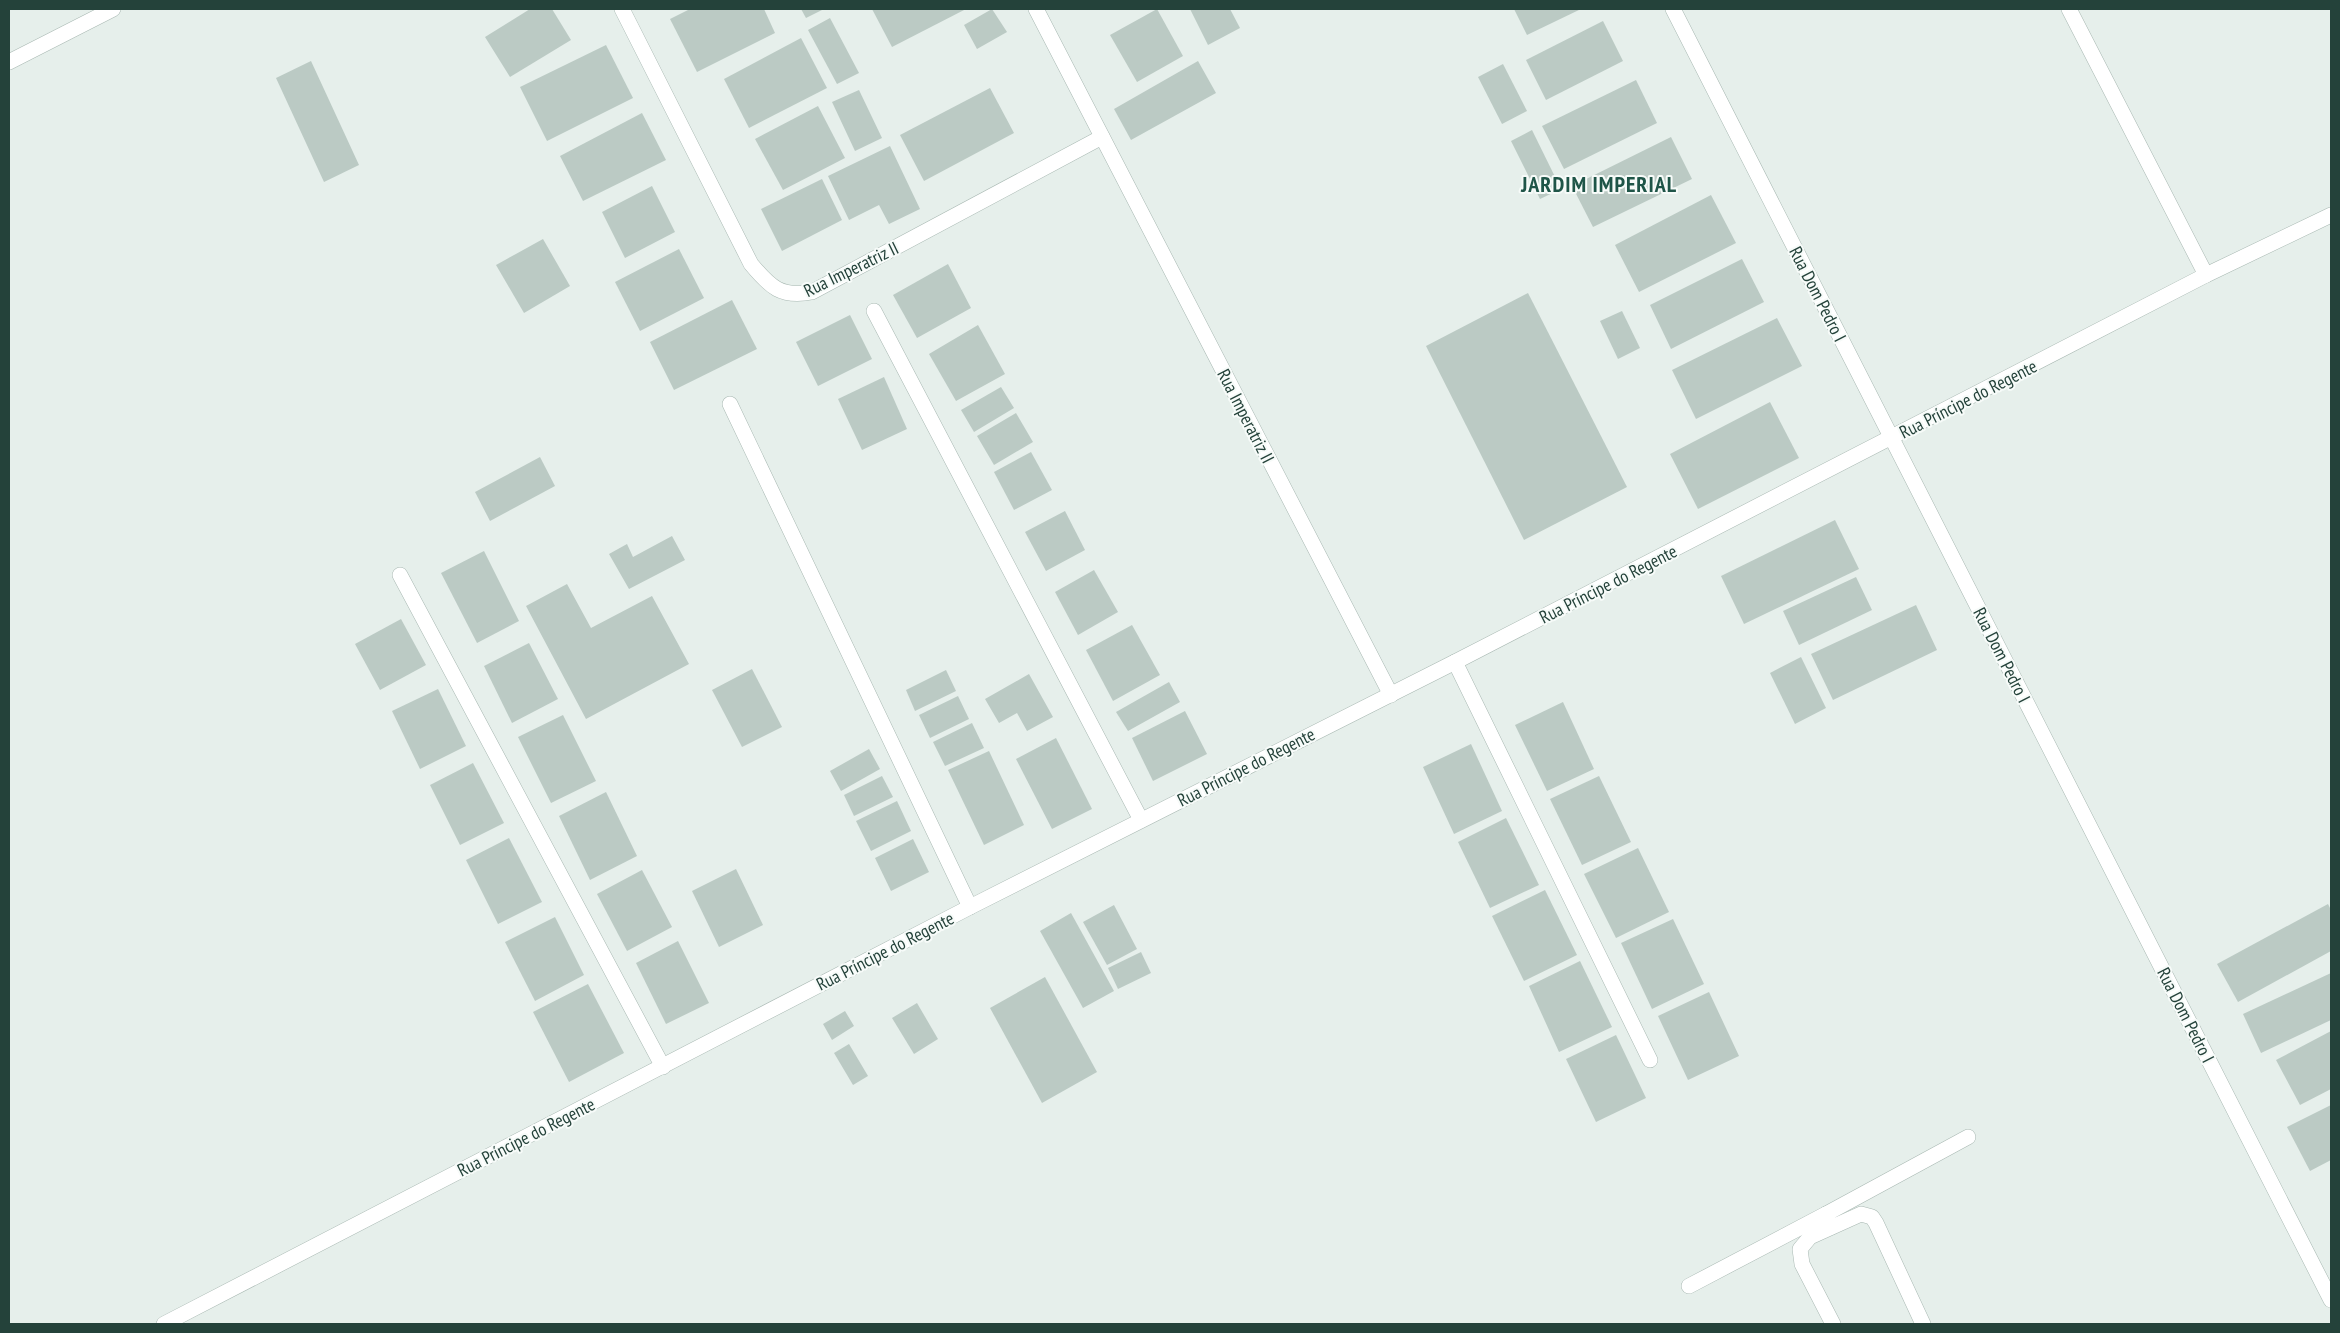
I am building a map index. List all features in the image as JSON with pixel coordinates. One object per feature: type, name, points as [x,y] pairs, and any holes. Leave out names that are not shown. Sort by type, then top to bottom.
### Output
[{"type":"street","points":[[9,62],[113,9]]},
{"type":"street","name":"Rua Imperatriz II","points":[[622,9],[751,264],[764,281],[780,292],[795,295],[812,292],[1102,137]]},
{"type":"street","name":"Rua Imperatriz II","points":[[1036,9],[1391,695]]},
{"type":"street","name":"Rua Dom Pedro I","points":[[1673,9],[2331,1300]]},
{"type":"street","points":[[2070,9],[2206,275]]},
{"type":"street","name":"Rua Príncipe do Regente","points":[[164,1324],[970,907],[1391,695],[2206,275],[2331,215]]},
{"type":"street","points":[[874,311],[1141,820]]},
{"type":"street","points":[[730,404],[970,907]]},
{"type":"street","points":[[400,575],[663,1067]]},
{"type":"street","points":[[1455,662],[1650,1060]]},
{"type":"street","points":[[1689,1286],[1828,1220],[1968,1137]]},
{"type":"street","points":[[1833,1324],[1800,1256],[1804,1242],[1828,1220],[1861,1214],[1872,1217],[1923,1324]]},
{"type":"building","points":[[530,9],[552,9],[571,40],[510,77],[485,37]]},
{"type":"building","points":[[690,9],[764,9],[775,33],[697,72],[670,19]]},
{"type":"building","points":[[801,9],[821,9],[822,10],[806,18]]},
{"type":"building","points":[[872,9],[966,9],[892,47]]},
{"type":"building","points":[[992,9],[1007,32],[977,49],[964,25]]},
{"type":"building","points":[[1157,9],[1183,56],[1137,82],[1110,35]]},
{"type":"building","points":[[1190,9],[1230,9],[1240,28],[1208,45]]},
{"type":"building","points":[[1514,9],[1581,9],[1527,35]]},
{"type":"building","points":[[830,18],[859,73],[837,84],[808,30]]},
{"type":"building","points":[[1603,21],[1623,61],[1546,100],[1526,60]]},
{"type":"building","points":[[801,38],[827,88],[749,128],[724,79]]},
{"type":"building","points":[[606,45],[633,98],[547,141],[520,87]]},
{"type":"building","points":[[311,61],[359,165],[324,182],[276,78]]},
{"type":"building","points":[[1198,61],[1216,93],[1131,140],[1114,109]]},
{"type":"building","points":[[1503,64],[1527,111],[1502,124],[1478,77]]},
{"type":"building","points":[[1636,80],[1657,123],[1564,169],[1542,126]]},
{"type":"building","points":[[990,88],[1014,133],[924,181],[900,135]]},
{"type":"building","points":[[859,90],[882,138],[855,151],[832,102]]},
{"type":"building","points":[[818,106],[845,158],[783,190],[755,139]]},
{"type":"building","points":[[642,113],[666,160],[583,201],[560,156]]},
{"type":"building","points":[[1532,130],[1561,189],[1540,199],[1511,141]]},
{"type":"building","points":[[1671,137],[1692,179],[1593,227],[1572,186]]},
{"type":"building","points":[[890,146],[920,209],[889,224],[879,205],[849,220],[828,176]]},
{"type":"building","points":[[822,179],[842,220],[782,251],[761,209]]},
{"type":"building","points":[[652,186],[675,232],[625,258],[602,212]]},
{"type":"building","points":[[1711,195],[1736,243],[1639,292],[1615,245]]},
{"type":"building","points":[[543,239],[570,286],[524,313],[496,265]]},
{"type":"building","points":[[679,249],[704,298],[640,331],[615,282]]},
{"type":"building","points":[[1742,259],[1764,302],[1671,349],[1650,305]]},
{"type":"building","points":[[948,264],[971,308],[917,338],[893,295]]},
{"type":"building","points":[[1528,293],[1627,487],[1524,540],[1426,346]]},
{"type":"building","points":[[732,300],[757,349],[674,390],[650,342]]},
{"type":"building","points":[[1622,311],[1640,348],[1618,359],[1600,321]]},
{"type":"building","points":[[850,315],[872,359],[818,386],[796,342]]},
{"type":"building","points":[[1777,318],[1802,366],[1696,419],[1672,370]]},
{"type":"building","points":[[978,325],[1005,374],[956,401],[929,354]]},
{"type":"building","points":[[884,377],[907,429],[862,450],[838,399]]},
{"type":"building","points":[[1001,387],[1014,408],[974,432],[961,410]]},
{"type":"building","points":[[1770,402],[1799,458],[1698,509],[1670,454]]},
{"type":"building","points":[[1016,413],[1033,442],[994,465],[977,436]]},
{"type":"building","points":[[1031,452],[1052,490],[1014,510],[994,472]]},
{"type":"building","points":[[540,457],[555,486],[490,521],[475,492]]},
{"type":"building","points":[[1065,511],[1085,550],[1046,571],[1025,532]]},
{"type":"building","points":[[1835,520],[1859,569],[1744,624],[1721,576]]},
{"type":"building","points":[[672,536],[685,560],[629,589],[609,554],[627,544],[633,557]]},
{"type":"building","points":[[484,551],[519,621],[477,643],[441,573]]},
{"type":"building","points":[[1094,570],[1118,612],[1078,635],[1055,592]]},
{"type":"building","points":[[1856,577],[1872,610],[1799,645],[1783,611]]},
{"type":"building","points":[[567,584],[591,628],[652,596],[689,664],[586,719],[526,606]]},
{"type":"building","points":[[1916,605],[1937,650],[1833,700],[1811,654]]},
{"type":"building","points":[[401,619],[426,665],[380,690],[355,644]]},
{"type":"building","points":[[1132,625],[1160,675],[1113,701],[1086,650]]},
{"type":"building","points":[[529,643],[558,699],[512,723],[484,666]]},
{"type":"building","points":[[1801,657],[1826,708],[1795,724],[1770,673]]},
{"type":"building","points":[[752,669],[782,727],[742,747],[712,690]]},
{"type":"building","points":[[946,670],[956,691],[915,711],[906,690]]},
{"type":"building","points":[[1029,674],[1053,717],[1027,731],[1017,713],[999,723],[985,699]]},
{"type":"building","points":[[1169,682],[1180,702],[1128,731],[1116,712]]},
{"type":"building","points":[[438,689],[466,746],[420,769],[392,711]]},
{"type":"building","points":[[958,696],[969,719],[930,738],[919,715]]},
{"type":"building","points":[[1563,702],[1594,769],[1547,791],[1515,725]]},
{"type":"building","points":[[1185,711],[1207,754],[1153,781],[1132,738]]},
{"type":"building","points":[[563,715],[596,781],[551,803],[518,737]]},
{"type":"building","points":[[972,723],[984,748],[945,766],[933,742]]},
{"type":"building","points":[[1056,738],[1092,809],[1052,829],[1016,759]]},
{"type":"building","points":[[1471,744],[1502,811],[1454,834],[1423,767]]},
{"type":"building","points":[[869,749],[880,769],[841,791],[830,771]]},
{"type":"building","points":[[989,751],[1024,825],[984,845],[948,770]]},
{"type":"building","points":[[473,763],[504,823],[460,845],[430,785]]},
{"type":"building","points":[[882,776],[893,797],[854,816],[844,795]]},
{"type":"building","points":[[1599,776],[1631,842],[1582,865],[1550,799]]},
{"type":"building","points":[[606,792],[637,856],[590,880],[559,816]]},
{"type":"building","points":[[897,801],[911,831],[871,851],[856,821]]},
{"type":"building","points":[[1506,818],[1539,885],[1490,908],[1458,842]]},
{"type":"building","points":[[509,838],[542,902],[498,924],[466,860]]},
{"type":"building","points":[[913,839],[929,872],[891,891],[875,858]]},
{"type":"building","points":[[1638,848],[1669,912],[1616,938],[1584,874]]},
{"type":"building","points":[[736,869],[763,925],[719,947],[692,891]]},
{"type":"building","points":[[642,870],[672,927],[627,951],[597,894]]},
{"type":"building","points":[[1545,890],[1577,955],[1524,981],[1492,916]]},
{"type":"building","points":[[2328,904],[2331,910],[2331,951],[2238,1002],[2217,964]]},
{"type":"building","points":[[1114,905],[1137,949],[1107,965],[1083,922]]},
{"type":"building","points":[[1071,913],[1114,991],[1083,1008],[1040,931]]},
{"type":"building","points":[[555,917],[584,975],[535,1001],[505,942]]},
{"type":"building","points":[[1673,919],[1704,984],[1652,1009],[1621,943]]},
{"type":"building","points":[[678,941],[709,1003],[666,1024],[636,963]]},
{"type":"building","points":[[1141,952],[1151,973],[1118,989],[1108,968]]},
{"type":"building","points":[[1580,961],[1612,1027],[1559,1052],[1529,986]]},
{"type":"building","points":[[2331,973],[2331,1020],[2261,1053],[2243,1014]]},
{"type":"building","points":[[1045,977],[1097,1072],[1042,1103],[990,1008]]},
{"type":"building","points":[[588,984],[624,1053],[569,1082],[533,1012]]},
{"type":"building","points":[[1709,992],[1739,1056],[1688,1080],[1658,1016]]},
{"type":"building","points":[[917,1003],[938,1039],[914,1054],[892,1018]]},
{"type":"building","points":[[845,1011],[854,1026],[832,1040],[823,1024]]},
{"type":"building","points":[[2331,1031],[2331,1089],[2300,1105],[2276,1060]]},
{"type":"building","points":[[1616,1035],[1646,1098],[1596,1122],[1566,1059]]},
{"type":"building","points":[[849,1044],[868,1076],[853,1085],[834,1053]]},
{"type":"building","points":[[2331,1105],[2331,1160],[2310,1171],[2287,1127]]},
{"type":"district","name":"JARDIM IMPERIAL","points":[[1599,184]]}]
